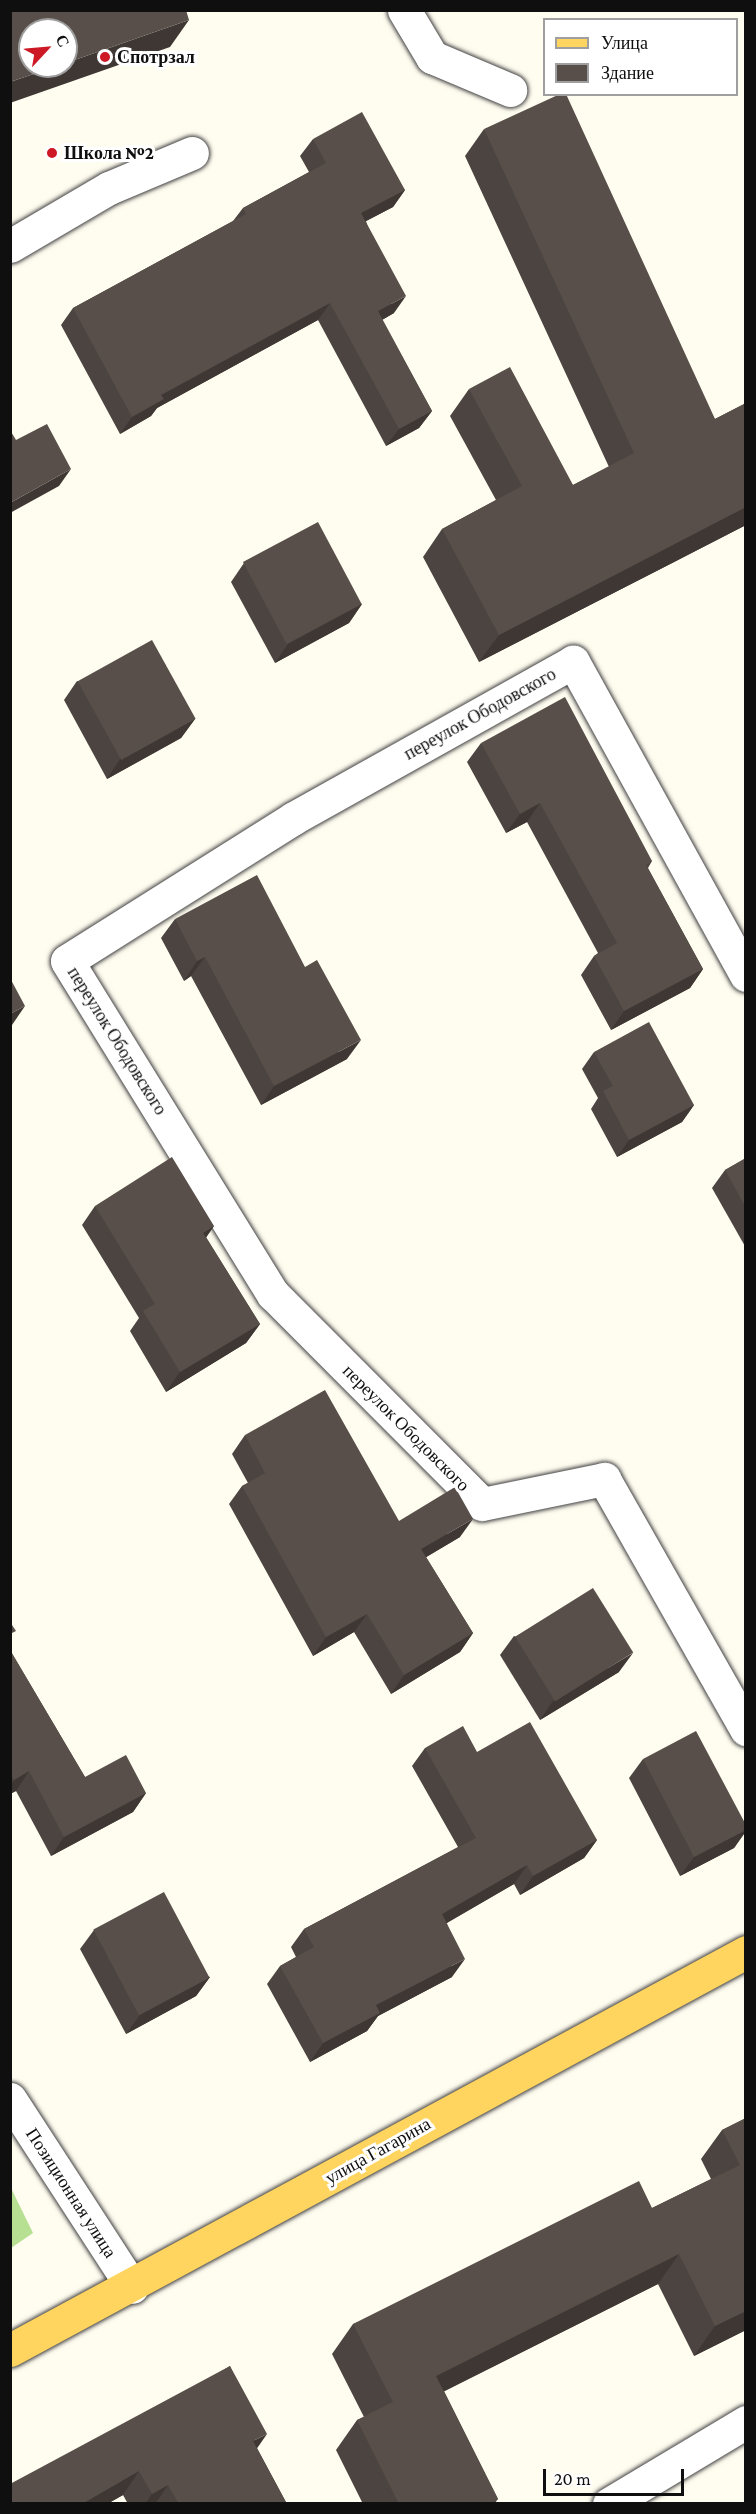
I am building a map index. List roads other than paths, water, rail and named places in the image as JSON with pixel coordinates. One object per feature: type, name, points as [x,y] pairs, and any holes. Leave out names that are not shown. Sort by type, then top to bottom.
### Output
[{"type":"main road","name":"улица Гагарина","points":[[10,2350],[132,2287],[746,1952]]},
{"type":"street","points":[[404,10],[432,57],[510,90]]},
{"type":"street","points":[[10,246],[109,188],[192,153]]},
{"type":"street","name":"переулок Ободовского","points":[[746,975],[573,662],[294,818],[67,961],[273,1294],[482,1504],[604,1479],[746,1729]]},
{"type":"street","name":"Позиционная улица","points":[[10,2099],[132,2287]]},
{"type":"street","points":[[609,2504],[746,2422]]},
{"type":"place","name":"Спотрзал","points":[[105,57]]},
{"type":"place","name":"Школа №2","points":[[52,153]]}]
